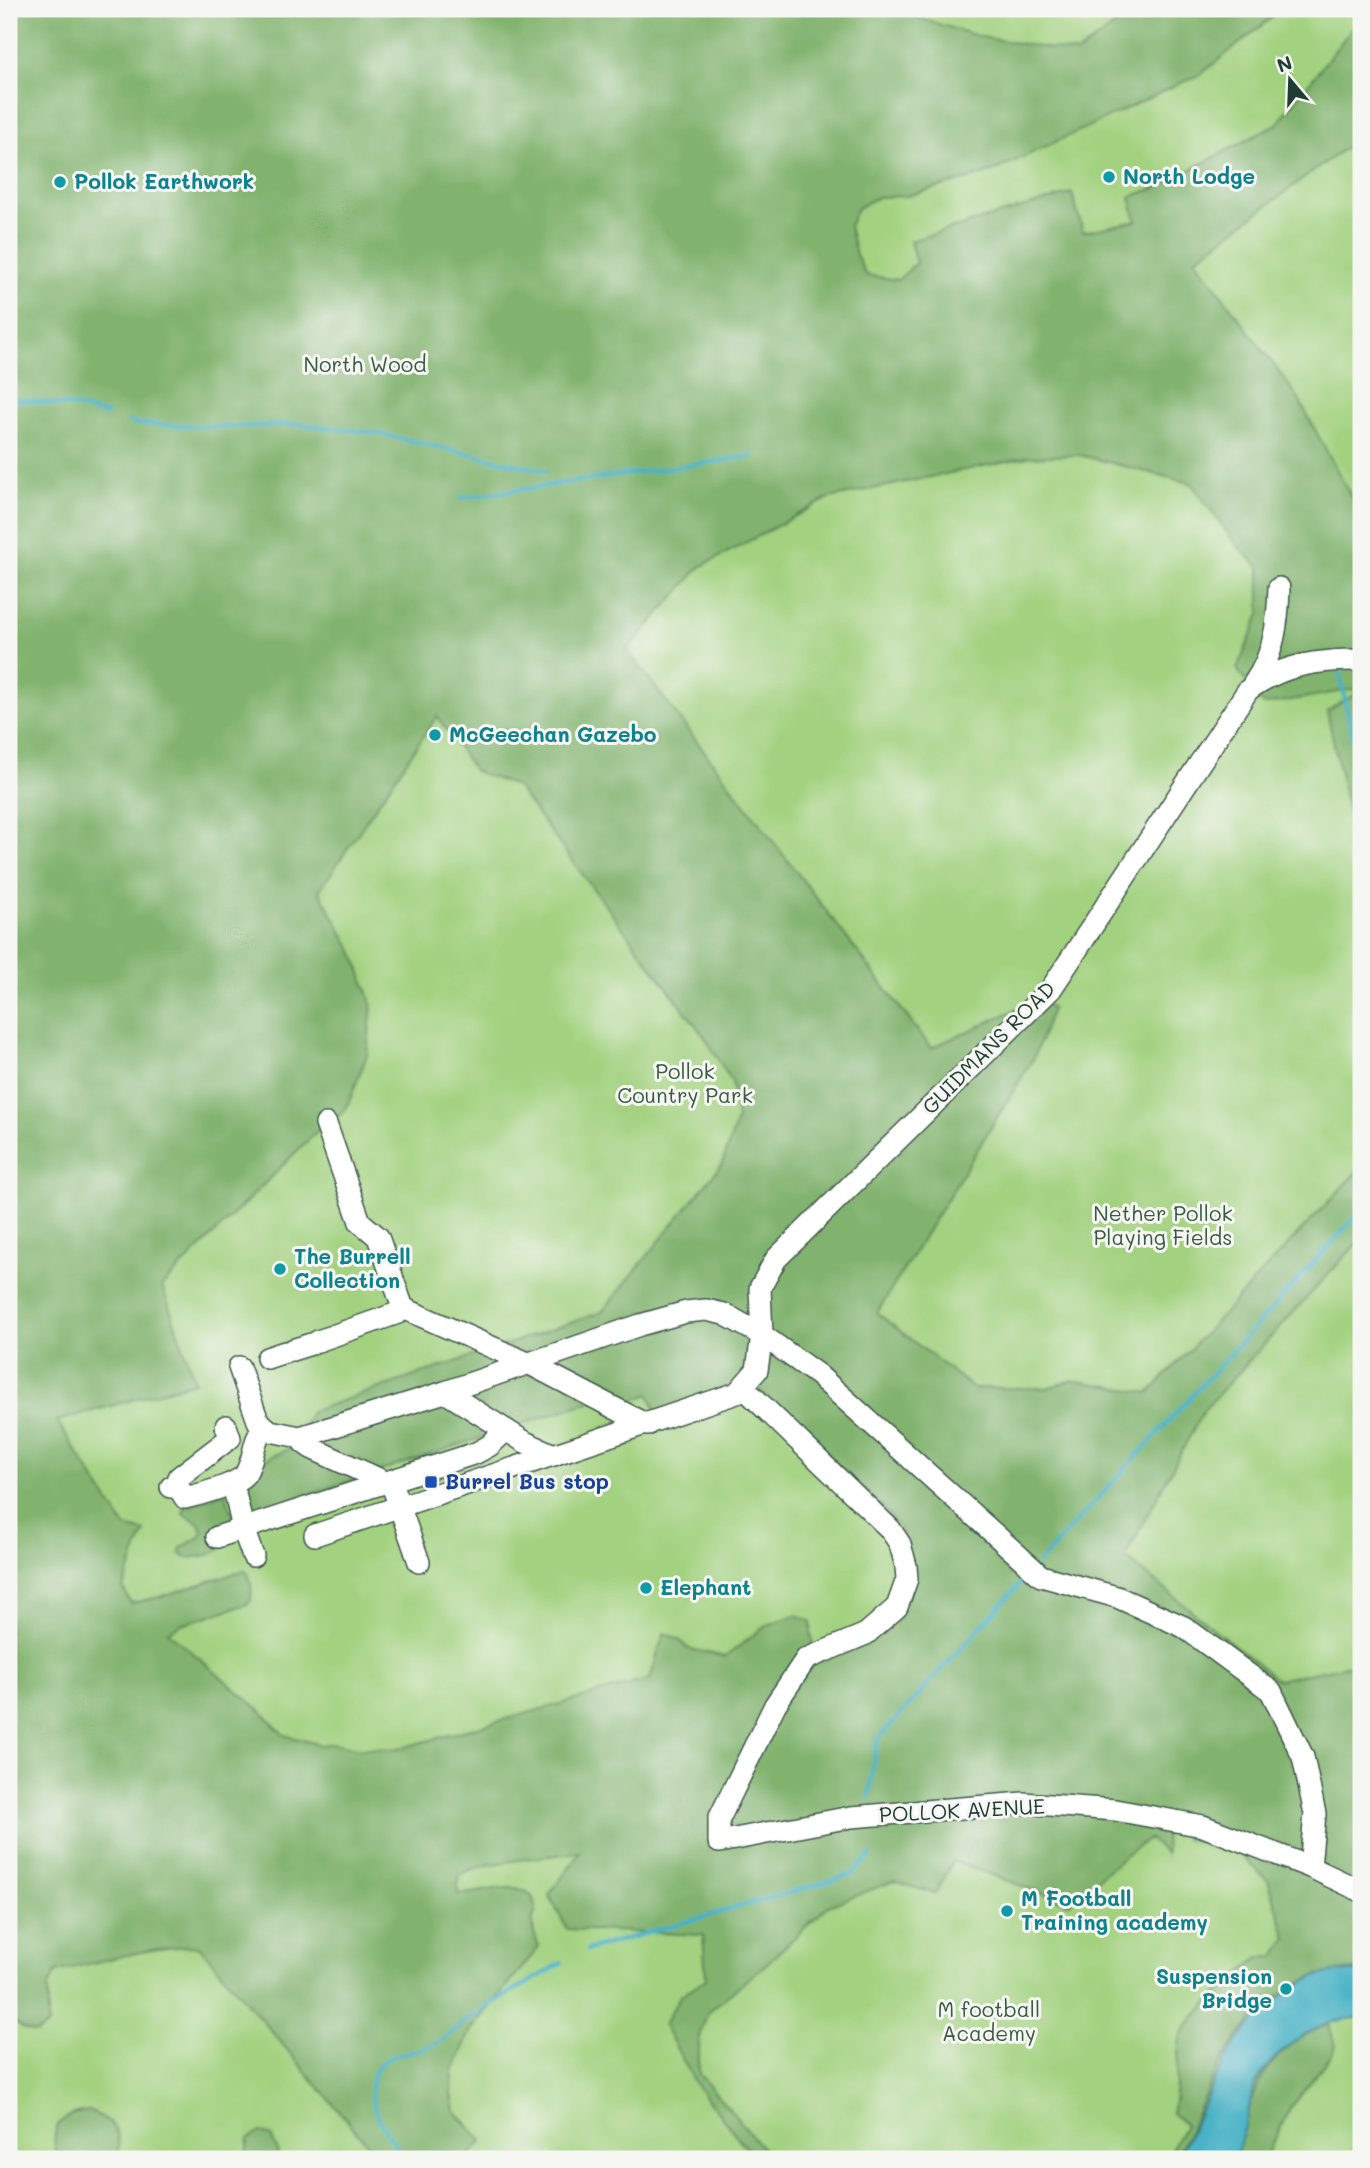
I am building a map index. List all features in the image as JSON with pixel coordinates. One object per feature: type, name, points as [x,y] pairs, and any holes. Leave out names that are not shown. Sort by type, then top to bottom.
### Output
[{"type":"street","points":[[1248,690],[1262,672],[1271,653],[1278,615],[1279,589]]},
{"type":"street","name":"GUIDMANS ROAD","points":[[743,1387],[757,1370],[762,1335],[760,1288],[776,1259],[1051,989],[1248,690],[1265,677],[1289,667],[1332,660],[1361,660]]},
{"type":"street","points":[[326,1124],[360,1222],[378,1237],[403,1308],[530,1363],[647,1424]]},
{"type":"street","points":[[294,1349],[398,1313],[403,1308]]},
{"type":"street","points":[[239,1367],[258,1421],[271,1431],[300,1437],[445,1392],[640,1325],[696,1311],[724,1314],[762,1335],[818,1375],[1041,1576],[1116,1597],[1184,1628],[1271,1691],[1303,1757],[1315,1814],[1310,1867]]},
{"type":"street","points":[[315,1535],[731,1397],[743,1387]]},
{"type":"street","name":"POLLOK AVENUE","points":[[743,1387],[890,1529],[904,1556],[907,1579],[897,1607],[885,1620],[866,1634],[806,1659],[775,1705],[719,1819],[719,1842],[851,1817],[1024,1803],[1115,1810],[1203,1826],[1310,1867],[1361,1891]]},
{"type":"street","points":[[445,1392],[506,1430],[554,1455]]},
{"type":"street","points":[[226,1426],[230,1438],[179,1477],[174,1486],[185,1498],[233,1484],[246,1475],[257,1436],[264,1426]]},
{"type":"street","points":[[217,1538],[476,1453],[506,1430]]},
{"type":"street","points":[[300,1437],[311,1448],[392,1485],[419,1562]]},
{"type":"street","points":[[233,1484],[243,1529],[253,1556]]},
{"type":"green space","name":"Pollok Country Park","points":[[9,9],[1361,9],[1361,2159],[9,2159]]},
{"type":"green space","name":"North Wood","points":[[9,9],[889,9],[981,37],[1077,53],[1137,9],[1278,9],[1270,19],[1201,74],[989,173],[907,196],[878,197],[857,208],[849,226],[856,255],[866,275],[898,280],[916,263],[910,241],[1072,193],[1083,232],[1136,221],[1130,197],[1158,187],[1277,124],[1361,17],[1361,136],[1195,259],[1297,396],[1361,515],[1361,688],[1263,705],[1237,669],[1260,614],[1260,568],[1236,544],[1191,483],[1080,455],[1027,457],[829,498],[700,567],[627,650],[931,1048],[1039,999],[1052,1009],[1034,1057],[877,1313],[973,1388],[1047,1388],[1072,1380],[1149,1393],[1361,1167],[1361,1239],[1203,1411],[1125,1557],[1277,1680],[1361,1663],[1361,1970],[1329,1973],[1303,1981],[1261,2012],[1237,2038],[1218,2067],[1175,2159],[1161,2159],[1166,2158],[1185,2125],[1172,2113],[1180,2038],[1184,2030],[1215,1996],[1259,1957],[1274,1957],[1287,1938],[1268,1880],[1240,1854],[1185,1838],[1188,1818],[1164,1816],[1166,1854],[1149,1838],[1069,1903],[953,1861],[935,1894],[894,1881],[828,1906],[766,1964],[708,2012],[699,2037],[699,2074],[772,2159],[755,2159],[698,2088],[664,2025],[680,1996],[706,1979],[703,1935],[567,1929],[549,1895],[580,1852],[483,1866],[462,1874],[458,1894],[503,1888],[525,1891],[533,1898],[536,1909],[533,1927],[539,1947],[471,2030],[453,2071],[452,2094],[455,2111],[482,2141],[466,2159],[380,2159],[199,1946],[145,1951],[56,1972],[48,1987],[48,2025],[36,2033],[14,2022],[9,2023],[17,1789],[9,1756]],"holes":[[[437,716],[474,771],[516,786],[706,1039],[732,1082],[737,1120],[722,1164],[602,1312],[312,1411],[289,1449],[259,1462],[249,1476],[248,1515],[604,1397],[619,1406],[649,1394],[659,1418],[732,1389],[755,1386],[884,1509],[903,1533],[895,1619],[819,1661],[811,1634],[811,1621],[796,1615],[767,1625],[725,1657],[687,1648],[679,1639],[664,1633],[650,1679],[398,1749],[356,1748],[334,1743],[321,1745],[284,1735],[261,1711],[168,1632],[182,1624],[247,1604],[251,1600],[251,1588],[245,1570],[160,1597],[131,1603],[123,1588],[145,1532],[125,1527],[57,1421],[195,1382],[162,1286],[319,1129],[341,1114],[349,1102],[367,1055],[372,1004],[353,951],[319,891]]]},
{"type":"green space","points":[[1361,691],[1361,874],[1327,711]]},
{"type":"green space","points":[[225,1492],[236,1524],[227,1541],[212,1554],[186,1558],[180,1553],[181,1548],[200,1537],[202,1531],[199,1523],[183,1513],[185,1508]]},
{"type":"green space","points":[[1329,2024],[1335,2046],[1332,2055],[1291,2106],[1265,2159],[1235,2159],[1250,2104],[1263,2076],[1287,2048],[1307,2034]]},
{"type":"green space","points":[[88,2111],[104,2118],[114,2128],[119,2141],[117,2159],[58,2159],[55,2132],[58,2125],[69,2116]]},
{"type":"green space","points":[[260,2132],[271,2136],[278,2151],[277,2159],[226,2159],[234,2156],[246,2158],[248,2139]]},
{"type":"water","points":[[1361,1972],[1361,2018],[1331,2023],[1300,2038],[1286,2048],[1263,2072],[1252,2093],[1235,2159],[1177,2159],[1216,2077],[1239,2039],[1254,2021],[1272,2004],[1309,1979],[1328,1973]]},
{"type":"waterway","points":[[9,398],[77,407],[107,415]]},
{"type":"waterway","points":[[129,421],[137,424],[227,427],[297,424],[376,433],[546,471]]},
{"type":"waterway","points":[[461,498],[753,456]]},
{"type":"waterway","points":[[1340,674],[1361,768]]},
{"type":"waterway","points":[[1038,1564],[1361,1211]]},
{"type":"waterway","points":[[869,1797],[877,1740],[1030,1573]]},
{"type":"waterway","points":[[587,1950],[851,1875],[871,1855]]},
{"type":"waterway","points":[[405,2159],[375,2110],[371,2088],[377,2069],[389,2058],[437,2043],[485,2008],[562,1963]]},
{"type":"place","name":"North Lodge","points":[[1109,177]]},
{"type":"place","name":"Pollok Earthwork","points":[[60,182]]},
{"type":"place","name":"McGeechan Gazebo","points":[[435,735]]},
{"type":"place","name":"The Burrell Collection","points":[[280,1269]]},
{"type":"place","name":"Burrel Bus stop","points":[[431,1482]]},
{"type":"place","name":"Elephant","points":[[646,1588]]},
{"type":"place","name":"M Football Training academy","points":[[1007,1911]]},
{"type":"place","name":"Suspension Bridge","points":[[1286,1989]]},
{"type":"park label","name":"Nether Pollok Playing Fields","points":[[1163,1226]]},
{"type":"park label","name":"M football Academy","points":[[989,2022]]}]
